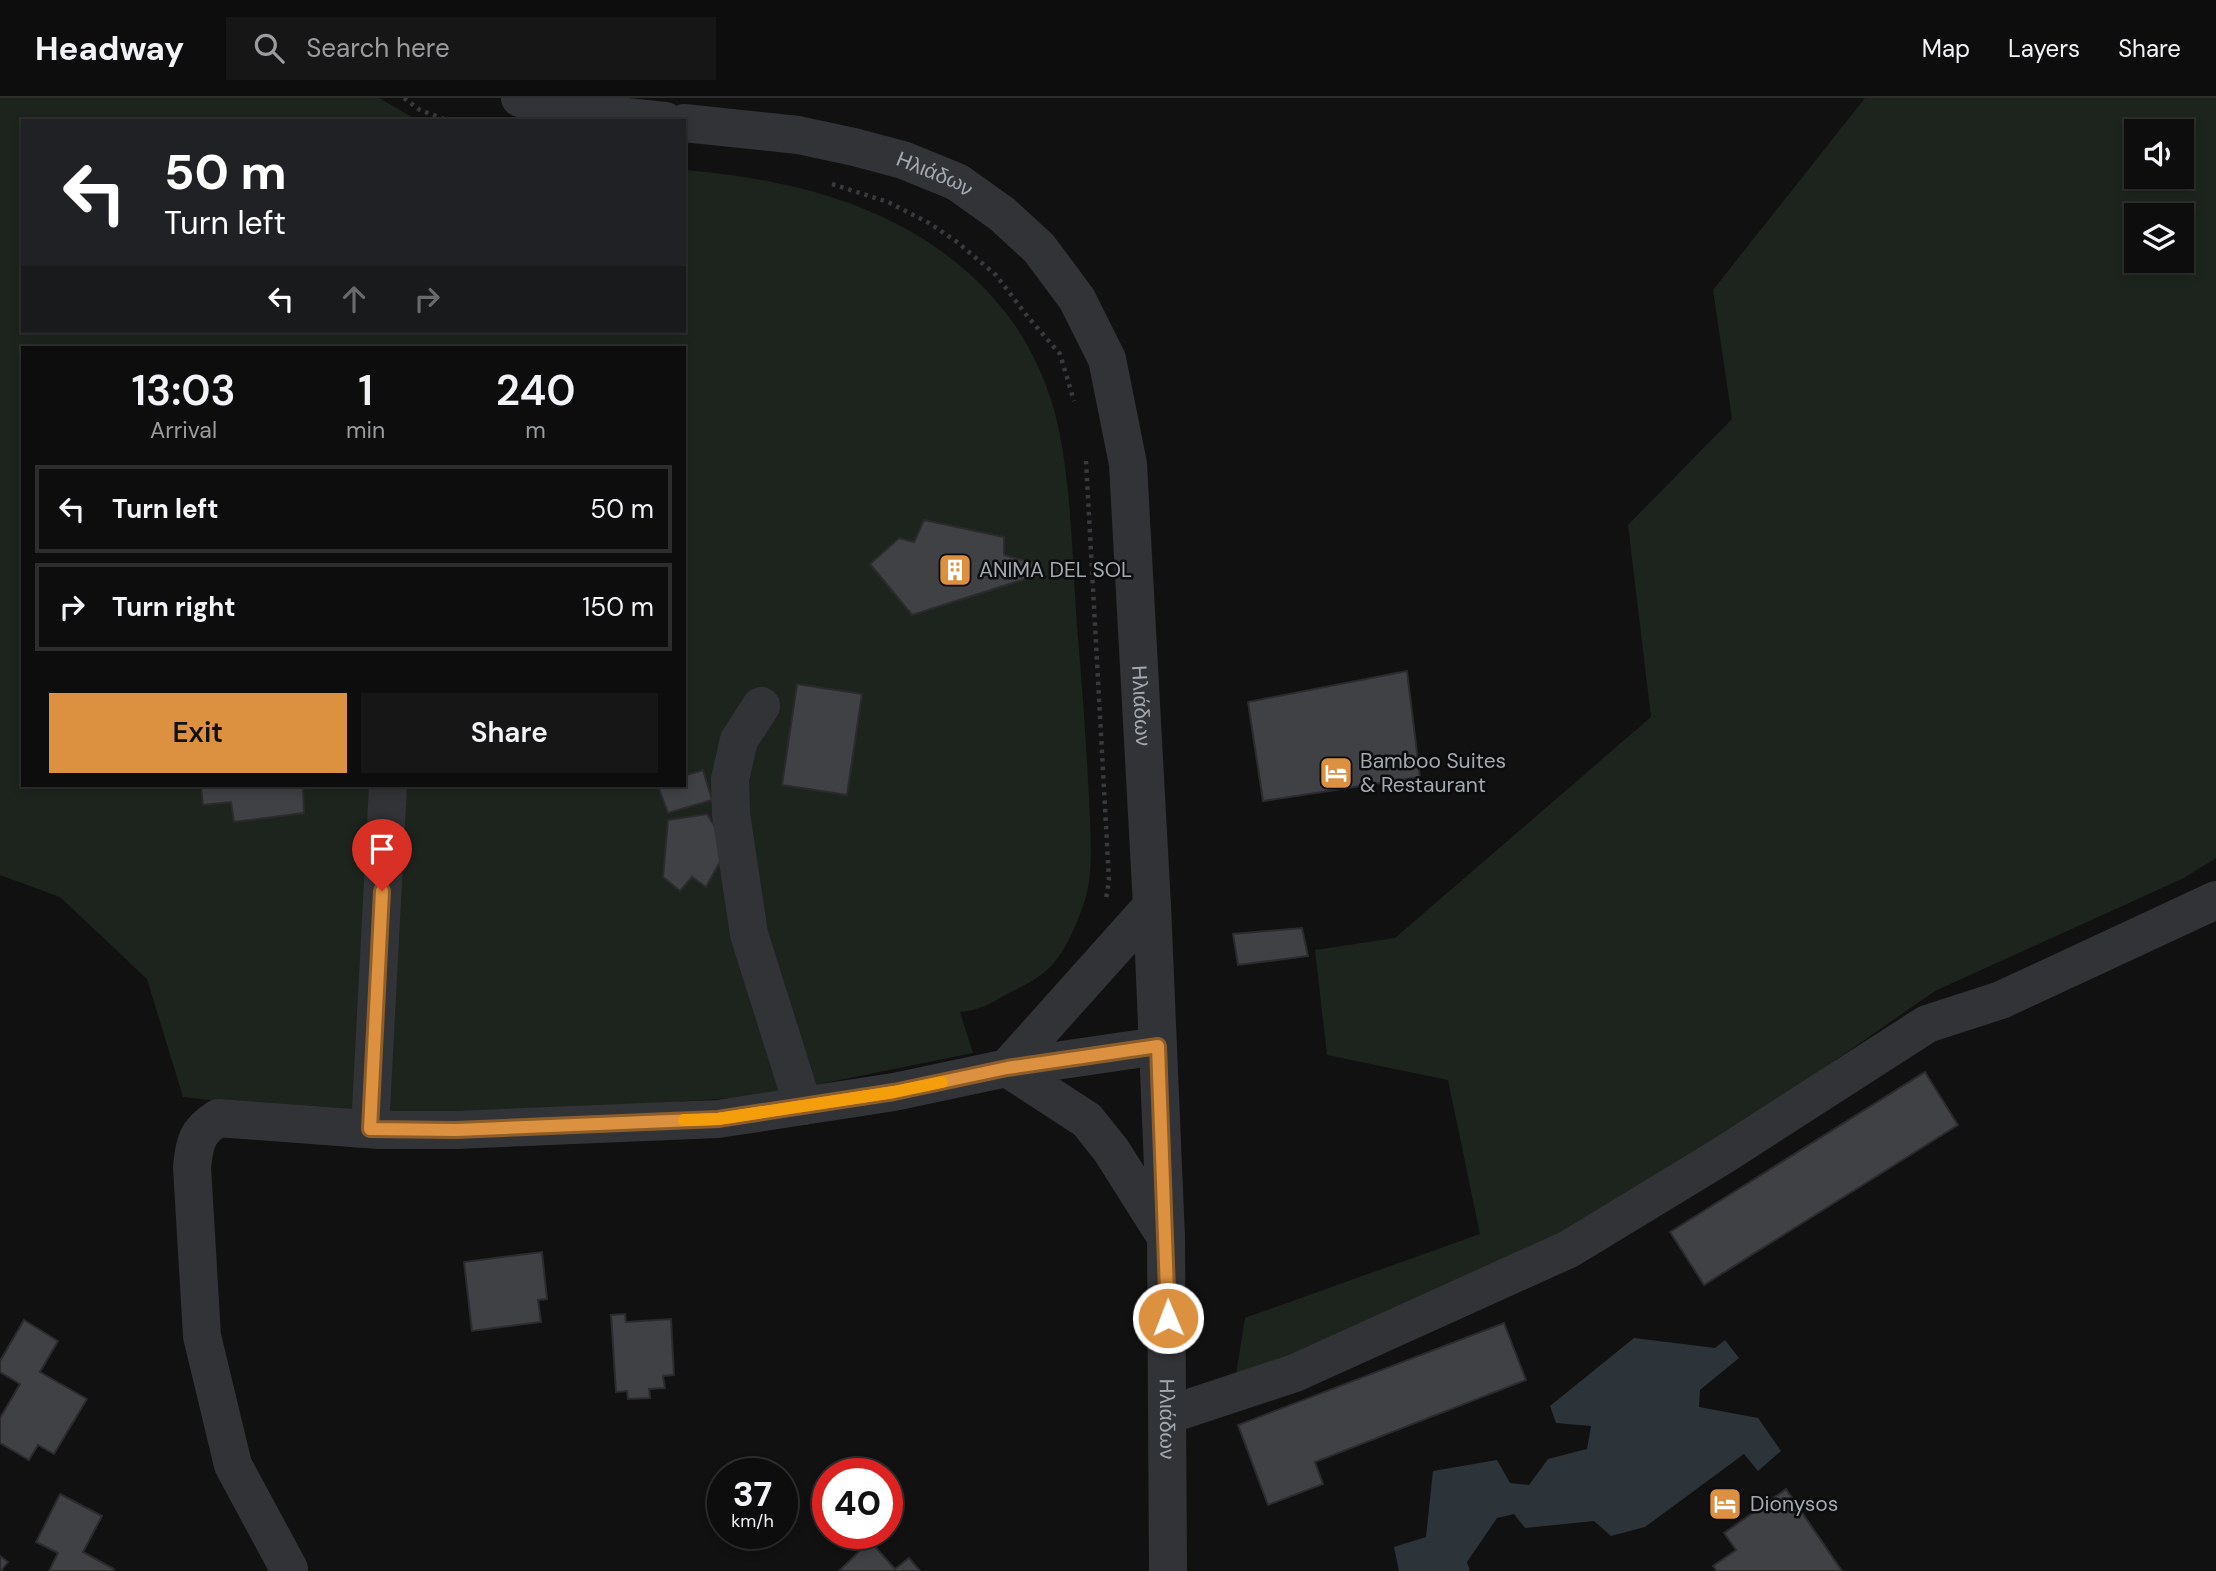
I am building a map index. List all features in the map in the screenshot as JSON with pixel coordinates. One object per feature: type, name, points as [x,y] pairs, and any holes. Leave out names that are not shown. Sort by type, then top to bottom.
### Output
[{"type":"street","points":[[520,98],[562,110],[645,119]]},
{"type":"street","name":"Ηλιάδων","points":[[686,123],[798,135],[903,160],[957,182],[1002,214],[1039,248],[1077,299],[1107,359],[1128,464],[1152,906],[1166,1237],[1168,1571]]},
{"type":"street","points":[[761,706],[739,740],[730,779],[731,814],[749,934],[803,1106]]},
{"type":"street","points":[[370,1129],[388,787]]},
{"type":"street","points":[[1168,1415],[1295,1373],[1569,1249],[1723,1156],[1927,1024],[2001,1000],[2216,900]]},
{"type":"street","points":[[1007,1068],[1152,906]]},
{"type":"street","points":[[289,1569],[233,1465],[202,1336],[192,1167],[195,1143],[204,1127],[218,1118],[370,1129],[456,1130],[718,1119],[894,1092],[1007,1068],[1158,1046]]},
{"type":"street","points":[[1007,1068],[1087,1120],[1111,1150],[1166,1237]]},
{"type":"path","points":[[404,98],[420,110],[444,119]]},
{"type":"path","points":[[827,182],[888,202],[929,223],[957,242],[996,275],[1060,354],[1074,402]]},
{"type":"path","points":[[1086,452],[1109,880],[1105,906]]},
{"type":"shaded area","points":[[0,98],[379,98],[416,119],[21,119],[21,333],[686,333],[686,170],[730,175],[820,194],[863,209],[904,228],[942,252],[978,282],[1009,317],[1033,355],[1055,412],[1066,475],[1087,755],[1091,839],[1089,880],[1076,924],[1056,961],[1038,977],[990,1004],[960,1012],[973,1053],[761,1096],[397,1121],[183,1097],[147,979],[60,897],[0,875]]},
{"type":"shaded area","points":[[1865,98],[2216,98],[2216,858],[2184,878],[1935,991],[1579,1238],[1231,1406],[1245,1318],[1480,1234],[1448,1080],[1327,1055],[1315,950],[1395,938],[1651,717],[1628,525],[1732,419],[1713,290]]},
{"type":"shaded area","points":[[1634,1338],[1715,1348],[1725,1340],[1739,1358],[1700,1390],[1699,1407],[1758,1418],[1781,1451],[1758,1471],[1744,1454],[1645,1527],[1611,1536],[1594,1521],[1525,1528],[1514,1514],[1497,1518],[1467,1562],[1470,1571],[1399,1571],[1394,1547],[1426,1537],[1433,1471],[1497,1460],[1510,1483],[1529,1485],[1548,1459],[1587,1449],[1591,1426],[1556,1423],[1550,1406]]},
{"type":"building","name":"ANIMA DEL SOL","points":[[924,520],[1004,537],[1004,555],[1033,563],[1035,576],[912,615],[870,564],[899,538],[914,542]]},
{"type":"building","points":[[1407,671],[1420,777],[1263,801],[1248,702]]},
{"type":"building","points":[[797,684],[862,694],[847,795],[782,785]]},
{"type":"building","points":[[703,770],[712,800],[668,813],[658,787],[686,787],[686,775]]},
{"type":"building","points":[[201,787],[303,787],[304,813],[234,822],[231,802],[203,805]]},
{"type":"building","points":[[707,814],[728,847],[706,887],[692,877],[680,891],[663,877],[668,820]]},
{"type":"building","points":[[1302,928],[1308,956],[1238,965],[1233,934]]},
{"type":"building","points":[[1925,1072],[1958,1125],[1704,1285],[1670,1232]]},
{"type":"building","points":[[542,1252],[547,1299],[538,1300],[541,1322],[472,1331],[464,1262]]},
{"type":"building","points":[[625,1314],[626,1322],[671,1319],[674,1375],[663,1376],[665,1388],[649,1389],[650,1398],[628,1399],[627,1391],[616,1392],[611,1315]]},
{"type":"building","points":[[24,1320],[58,1341],[40,1372],[87,1399],[54,1454],[38,1445],[29,1460],[0,1443],[0,1418],[20,1384],[0,1372],[0,1361]]},
{"type":"building","points":[[1504,1323],[1526,1380],[1315,1462],[1323,1484],[1268,1505],[1238,1425]]},
{"type":"building","points":[[1786,1489],[1842,1571],[1717,1571],[1713,1566],[1736,1550],[1724,1533]]},
{"type":"building","points":[[60,1494],[102,1516],[83,1552],[114,1569],[112,1571],[49,1571],[58,1553],[36,1542]]},
{"type":"building","points":[[862,1549],[877,1549],[895,1569],[909,1558],[920,1571],[839,1571]]},
{"type":"building","points":[[0,1556],[8,1562],[1,1571],[0,1571]]},
{"type":"slow traffic","points":[[684,1120],[718,1119],[942,1082]]},
{"type":"place","name":"ANIMA DEL SOL","points":[[955,570]]},
{"type":"place","name":"Bamboo Suites & Restaurant","points":[[1336,773]]},
{"type":"place","name":"Dionysos","points":[[1725,1504]]},
{"type":"route","points":[[382,891],[370,1129],[456,1130],[718,1119],[894,1092],[1007,1068],[1158,1046],[1168,1318]]}]
